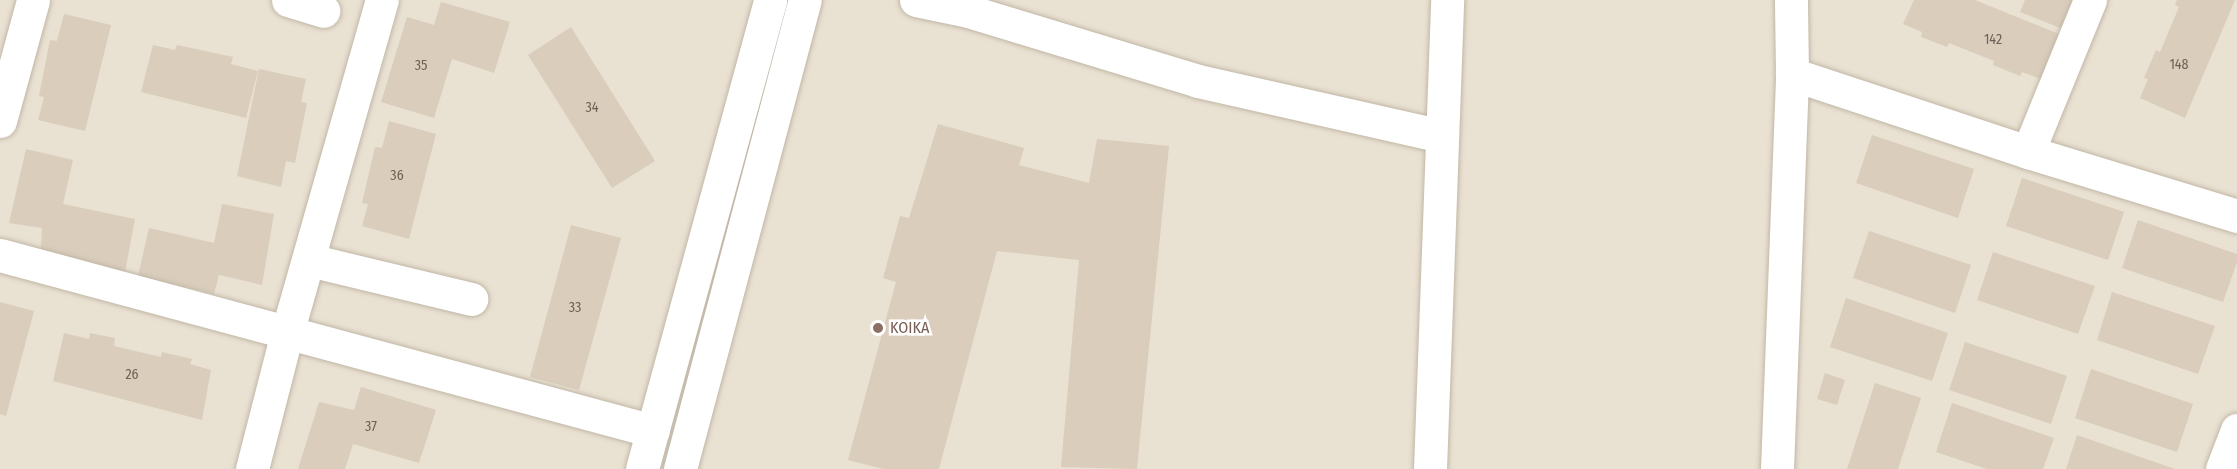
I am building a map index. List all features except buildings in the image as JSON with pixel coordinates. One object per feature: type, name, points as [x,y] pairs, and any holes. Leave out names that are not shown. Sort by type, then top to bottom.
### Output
[{"type":"street","points":[[0,121],[33,0]]},
{"type":"street","points":[[288,0],[323,11]]},
{"type":"street","points":[[252,469],[287,333],[382,0]]},
{"type":"street","points":[[642,469],[770,0]]},
{"type":"street","points":[[680,469],[805,0]]},
{"type":"street","points":[[916,0],[968,11],[1198,81],[1442,136]]},
{"type":"street","points":[[1431,469],[1448,0]]},
{"type":"street","points":[[1777,469],[1792,74],[1791,0]]},
{"type":"street","points":[[2028,152],[2090,0]]},
{"type":"street","points":[[1792,74],[2028,152],[2237,216]]},
{"type":"street","points":[[0,255],[653,430]]},
{"type":"street","points":[[309,260],[471,299]]},
{"type":"street","points":[[2222,469],[2237,430]]},
{"type":"shaded area","points":[[0,0],[2237,0],[2237,469],[0,469]]},
{"type":"place","name":"KOIKA","points":[[878,328]]}]
